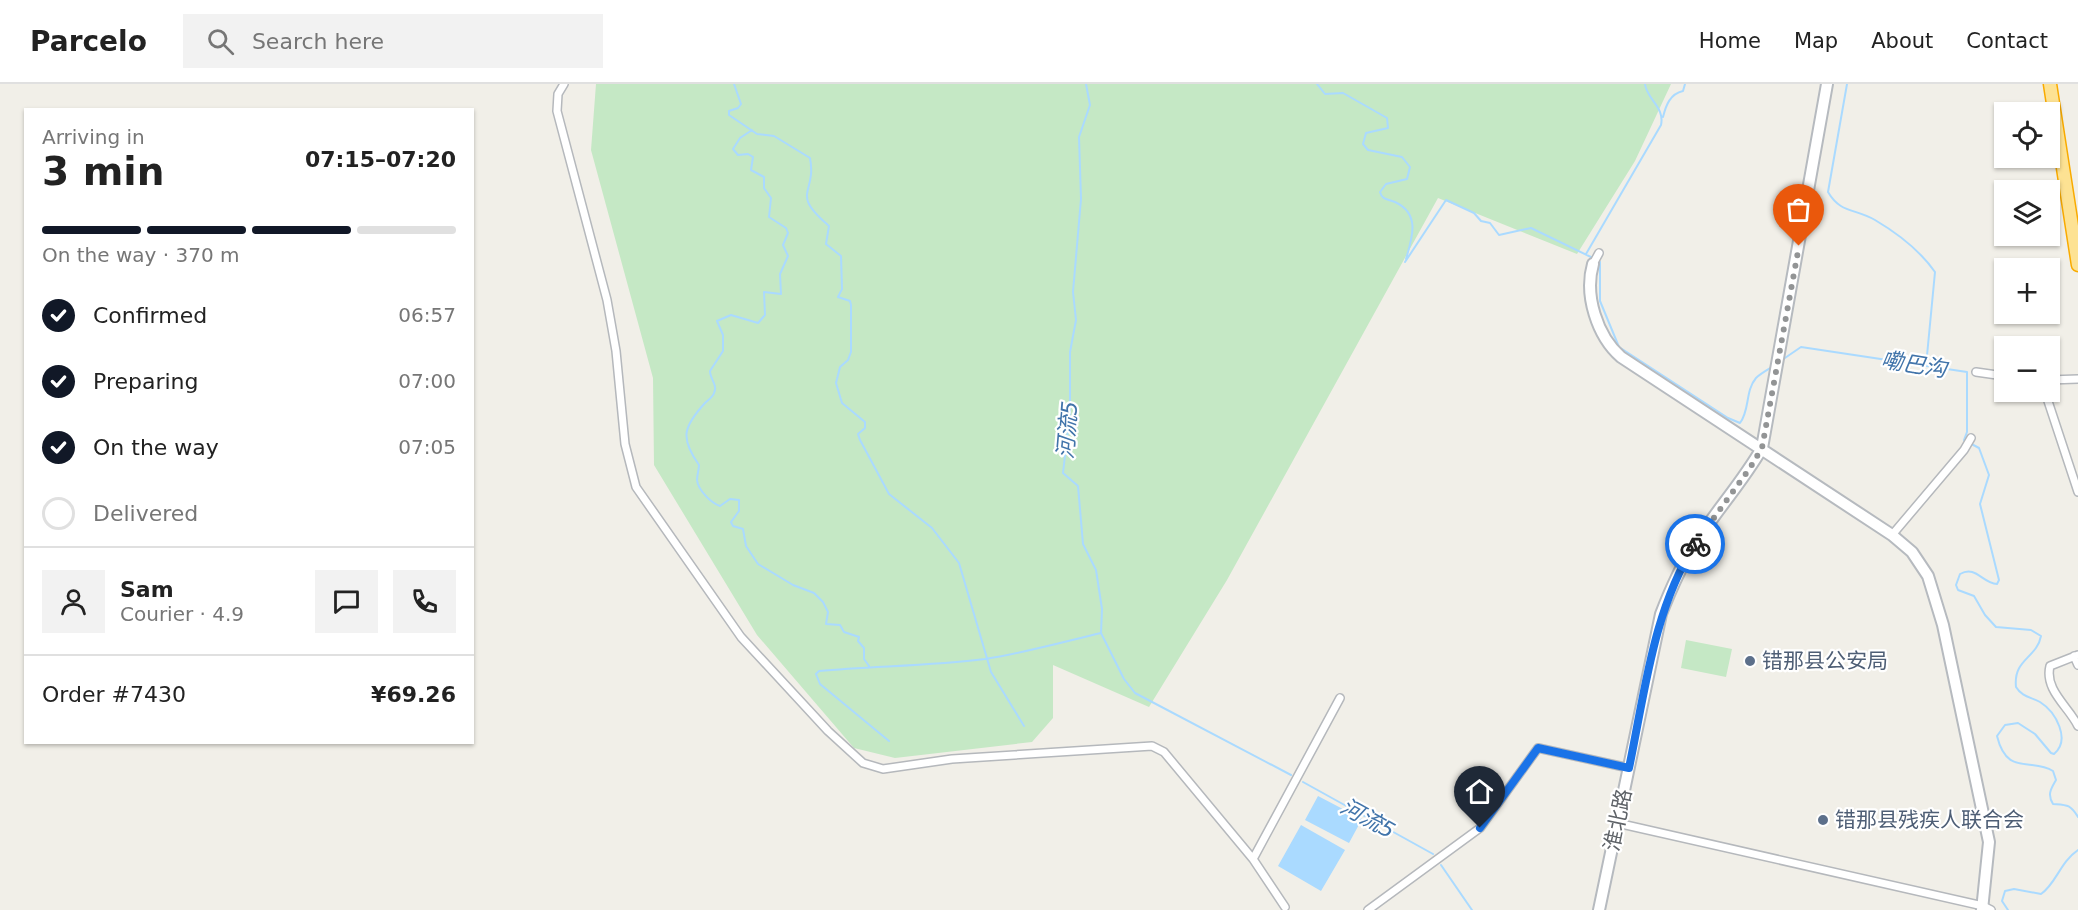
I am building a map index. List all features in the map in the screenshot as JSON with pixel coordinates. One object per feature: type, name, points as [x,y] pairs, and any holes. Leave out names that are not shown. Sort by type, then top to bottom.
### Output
[{"type":"highway","points":[[2050,84],[2078,266]]},
{"type":"street","points":[[564,84],[558,94],[557,111],[607,300],[616,351],[622,423],[630,470],[644,501],[741,637],[828,731],[862,763],[883,769],[952,759],[1152,746],[1164,752],[1253,859],[1285,907]]},
{"type":"street","name":"淮北路","points":[[1599,910],[1661,614],[1673,584],[1694,546],[1762,448],[1827,84]]},
{"type":"street","points":[[1596,258],[1589,287],[1608,346],[1621,357],[1892,535],[1912,552],[1928,576],[1941,616],[1989,842],[1985,909],[1617,823]]},
{"type":"street","points":[[1976,372],[1994,375]]},
{"type":"street","points":[[2060,380],[2078,379]]},
{"type":"street","points":[[2048,402],[2078,492]]},
{"type":"street","points":[[1892,535],[1964,450],[1971,438]]},
{"type":"street","points":[[2078,665],[2076,655],[2050,666],[2048,673],[2061,704],[2078,726]]},
{"type":"street","points":[[1253,859],[1340,698]]},
{"type":"street","points":[[1368,910],[1480,828],[1538,748],[1629,768]]},
{"type":"green space","points":[[596,84],[1671,84],[1635,161],[1577,254],[1438,198],[1227,580],[1149,707],[1053,665],[1053,718],[1032,742],[895,758],[854,748],[757,635],[654,465],[653,378],[591,150]]},
{"type":"green space","points":[[1686,640],[1732,649],[1726,677],[1681,668]]},
{"type":"water","points":[[1318,796],[1362,819],[1349,843],[1305,820]]},
{"type":"water","points":[[1301,825],[1345,850],[1321,891],[1278,866]]},
{"type":"waterway","points":[[734,84],[741,104],[738,108],[729,111],[729,115],[757,134],[774,136],[810,158],[811,170],[807,199],[817,215],[829,226],[826,244],[841,256],[842,289],[838,297],[850,301],[851,305],[851,352],[848,360],[840,367],[836,383],[842,403],[865,422],[865,428],[858,434],[889,494],[932,528],[959,563],[991,672],[1024,726]]},
{"type":"waterway","name":"河流5","points":[[1086,84],[1090,105],[1079,137],[1081,199],[1073,292],[1076,320],[1070,352],[1070,412],[1063,473],[1078,486],[1083,544],[1096,570],[1102,609],[1101,633],[1124,679],[1135,693],[1291,775]]},
{"type":"waterway","points":[[1317,84],[1325,94],[1343,93],[1387,118],[1388,128],[1366,133],[1363,144],[1368,150],[1402,157],[1410,167],[1407,179],[1386,184],[1380,192],[1384,198],[1395,202],[1409,213],[1412,235],[1406,259]]},
{"type":"waterway","name":"嘞巴沟","points":[[1586,254],[1661,125],[1660,113],[1646,90],[1645,84]]},
{"type":"waterway","points":[[1663,117],[1669,101],[1683,91],[1685,84]]},
{"type":"waterway","points":[[1847,84],[1828,192],[1838,204],[1868,216],[1900,237],[1916,250],[1935,272],[1926,366]]},
{"type":"waterway","points":[[752,130],[740,138],[733,149],[738,155],[748,154],[753,157],[751,170],[764,177],[764,188],[771,198],[769,217],[786,228],[788,233],[783,245],[788,256],[780,274],[781,294],[764,292],[765,315],[758,323],[731,315],[717,321],[723,335],[723,351],[710,371],[715,390],[713,396],[688,426],[687,440],[699,465],[697,480],[706,496],[720,506],[730,499],[739,500],[739,511],[731,522],[733,526],[743,529],[746,546],[758,564],[793,585],[814,593],[823,602],[828,612],[826,624],[840,625],[844,632],[859,637],[858,641],[864,648],[864,659],[869,666]]},
{"type":"waterway","points":[[1405,262],[1446,200],[1474,213],[1481,221],[1490,223],[1499,235],[1531,228],[1593,258]]},
{"type":"waterway","name":"嘞巴沟","points":[[1598,261],[1600,262],[1600,301],[1619,347],[1728,418],[1740,423],[1753,383],[1772,367]]},
{"type":"waterway","name":"嘞巴沟","points":[[1782,360],[1801,347],[1967,372],[1967,432],[1964,440],[1979,448],[1989,475],[1980,504],[1999,580],[1997,584],[1992,583],[1975,573],[1966,572],[1960,574],[1956,585],[1958,590],[1974,596],[1985,615],[1996,627],[2031,630],[2041,636],[2035,649],[2018,670],[2016,687],[2021,693],[2040,702],[2056,719],[2061,734],[2059,748],[2054,754],[2051,753],[2035,734],[2018,723],[2005,725],[1997,736],[2001,749],[2013,761],[2045,767],[2053,771],[2056,780],[2050,794],[2053,804],[2068,806],[2078,817]]},
{"type":"waterway","points":[[889,741],[820,684],[816,674],[819,671],[985,659],[1029,651],[1101,633]]},
{"type":"waterway","name":"河流5","points":[[1303,782],[1433,854]]},
{"type":"waterway","name":"嘞巴沟","points":[[2008,910],[2002,901],[2005,891],[2014,889],[2041,894],[2051,885],[2067,861],[2078,850]]},
{"type":"waterway","name":"河流5","points":[[1441,865],[1472,910]]},
{"type":"way so far","points":[[1695,544],[1762,448],[1799,246]]},
{"type":"place","name":"错那县公安局","points":[[1750,661]]},
{"type":"place","name":"错那县残疾人联合会","points":[[1823,820]]},
{"type":"route","points":[[1480,828],[1538,748],[1629,768],[1661,614],[1673,584],[1695,544]]}]
